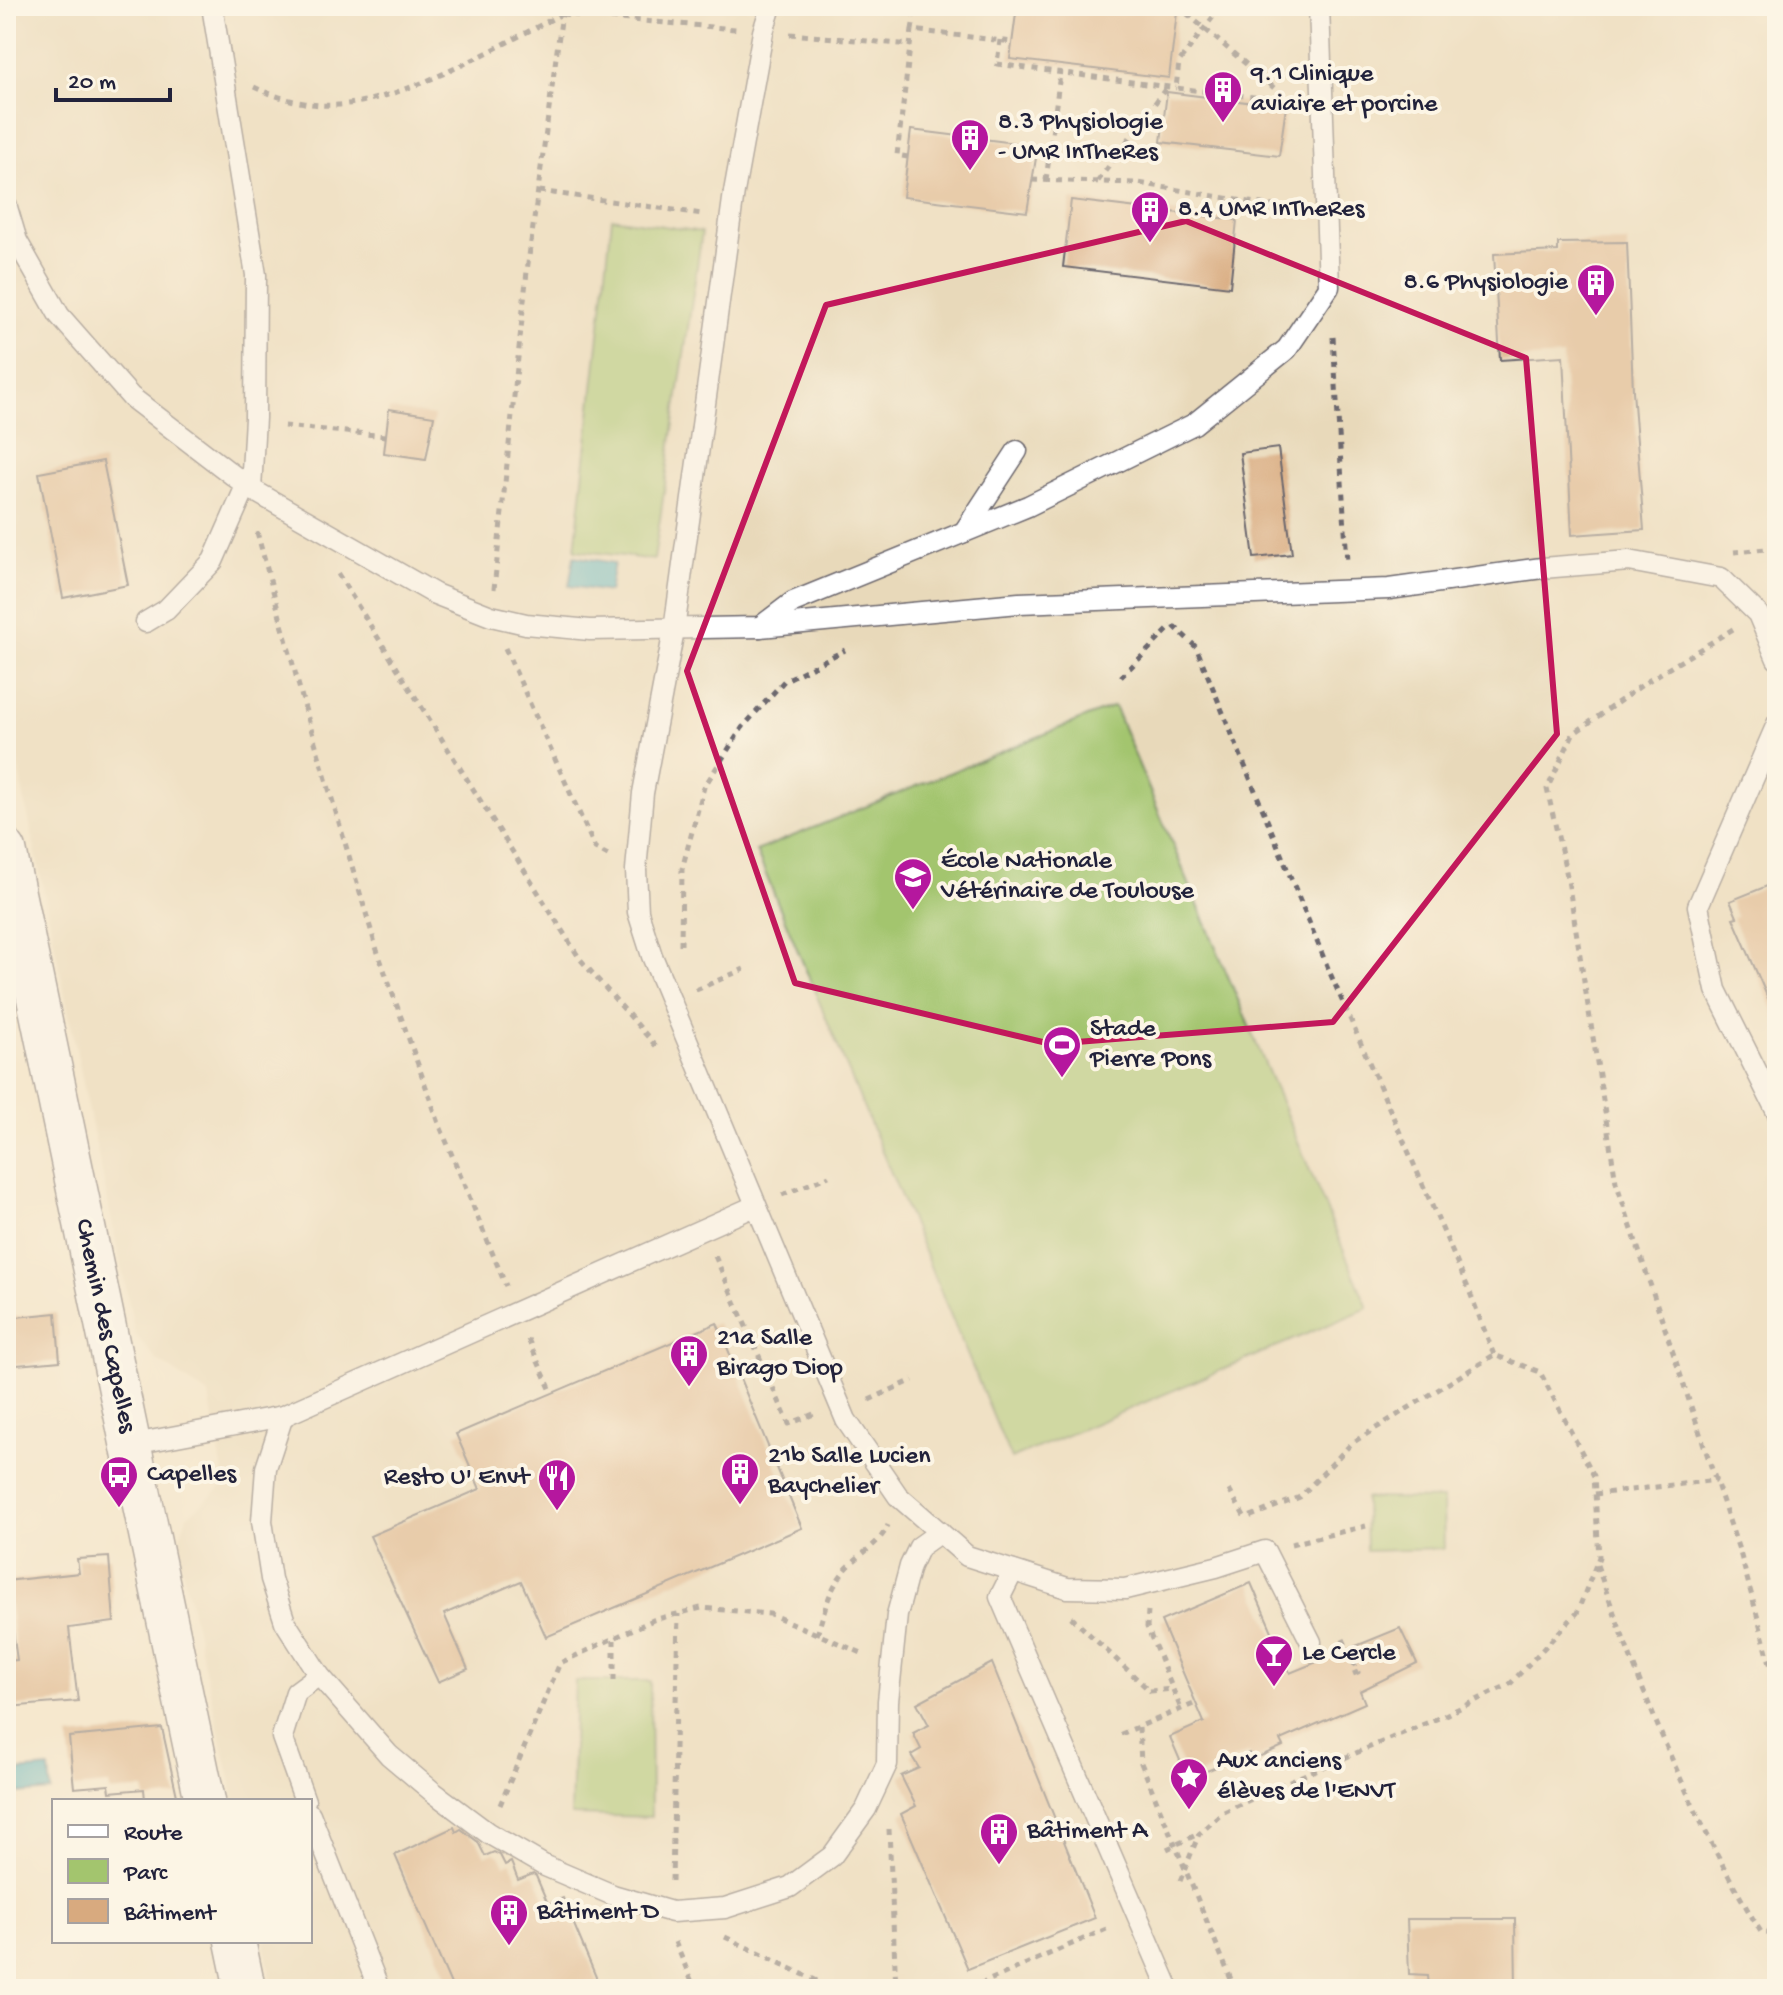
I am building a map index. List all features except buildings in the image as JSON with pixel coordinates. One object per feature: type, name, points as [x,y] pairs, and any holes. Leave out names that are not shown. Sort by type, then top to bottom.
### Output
[{"type":"street","name":"Chemin des Capelles","points":[[6,850],[205,1799]]},
{"type":"street","points":[[235,1943],[245,1989]]},
{"type":"lane","points":[[146,622],[166,610],[213,561],[249,488],[255,424],[256,275],[212,6]]},
{"type":"lane","points":[[771,6],[763,32],[730,218],[674,630],[643,793],[636,870],[638,912],[652,956],[846,1420],[898,1496],[967,1556],[1067,1588],[1125,1589],[1216,1567],[1265,1551],[1311,1642]]},
{"type":"lane","points":[[760,627],[793,602],[1028,506],[1194,424],[1287,349],[1329,287],[1319,6]]},
{"type":"lane","points":[[6,204],[17,241],[59,315],[131,397],[249,488],[435,594],[491,616],[526,624],[590,630],[760,627],[1019,603],[1389,589],[1542,568],[1629,561],[1721,578],[1758,614],[1777,659]]},
{"type":"lane","points":[[964,532],[1017,451]]},
{"type":"lane","points":[[1777,724],[1698,906],[1716,990],[1777,1112]]},
{"type":"lane","points":[[129,1447],[283,1416],[755,1206]]},
{"type":"lane","points":[[283,1416],[266,1468],[262,1521],[271,1579],[285,1622],[319,1675],[389,1755],[488,1833],[545,1866],[599,1890],[672,1912],[725,1908],[790,1887],[832,1856],[866,1809],[887,1764],[891,1664],[897,1615],[910,1566],[919,1547],[940,1532]]},
{"type":"lane","points":[[1013,1571],[1000,1597],[1169,1989]]},
{"type":"lane","points":[[304,1799],[282,1737],[296,1692],[319,1675]]},
{"type":"lane","points":[[312,1819],[379,1989]]},
{"type":"path","points":[[550,6],[562,14],[911,45]]},
{"type":"path","points":[[563,6],[527,271],[491,616],[595,848],[636,870]]},
{"type":"path","points":[[1178,6],[1289,101]]},
{"type":"path","points":[[1176,88],[1179,62],[1216,13],[1234,8]]},
{"type":"path","points":[[222,68],[263,92],[303,104],[338,105],[382,97],[436,75],[562,14]]},
{"type":"path","points":[[908,157],[897,155],[914,18]]},
{"type":"path","points":[[912,30],[1012,42]]},
{"type":"path","points":[[1000,40],[997,64],[1176,88],[1185,92],[1323,105]]},
{"type":"path","points":[[1046,180],[1060,74]]},
{"type":"path","points":[[1098,182],[1166,88]]},
{"type":"path","points":[[1032,180],[1138,183],[1327,215]]},
{"type":"path","points":[[539,191],[730,218]]},
{"type":"path","points":[[1329,276],[1349,591]]},
{"type":"path","points":[[255,424],[386,436]]},
{"type":"path","points":[[249,488],[268,577],[377,950],[440,1126],[552,1393]]},
{"type":"path","points":[[338,572],[580,959],[659,1050]]},
{"type":"path","points":[[1121,677],[1201,596]]},
{"type":"path","points":[[1758,614],[1648,681],[1573,734],[1547,789],[1568,880],[1616,1182],[1717,1480],[1777,1689]]},
{"type":"path","points":[[1167,1849],[1199,1834],[1224,1812],[1236,1806],[1510,1684],[1577,1613],[1599,1557],[1594,1476],[1540,1372],[1494,1355],[1469,1290],[1330,973],[1196,647],[1173,625]]},
{"type":"path","points":[[684,955],[681,943],[682,869],[704,787],[742,728],[784,681],[849,647]]},
{"type":"path","points":[[690,979],[693,992],[744,969]]},
{"type":"path","points":[[755,1206],[829,1176]]},
{"type":"path","points":[[704,1229],[789,1424],[839,1403]]},
{"type":"path","points":[[1246,1518],[1300,1497],[1352,1443],[1494,1355]]},
{"type":"path","points":[[878,1396],[913,1380]]},
{"type":"path","points":[[1595,1494],[1717,1480]]},
{"type":"path","points":[[1229,1490],[1236,1503]]},
{"type":"path","points":[[817,1635],[830,1591],[849,1566],[882,1538],[889,1525],[881,1515]]},
{"type":"path","points":[[1265,1551],[1366,1526]]},
{"type":"path","points":[[1596,1564],[1629,1656],[1730,1882],[1761,1932],[1777,1933]]},
{"type":"path","points":[[1165,1579],[1149,1603],[1147,1627],[1181,1709]]},
{"type":"path","points":[[1045,1581],[1054,1601],[1150,1691],[1173,1689]]},
{"type":"path","points":[[488,1833],[560,1663],[653,1620],[701,1608],[770,1614],[891,1664]]},
{"type":"path","points":[[678,1614],[672,1912],[674,1938],[695,1989]]},
{"type":"path","points":[[1343,1639],[1358,1672],[1353,1674]]},
{"type":"path","points":[[614,1640],[614,1681]]},
{"type":"path","points":[[1121,1734],[1196,1703]]},
{"type":"path","points":[[1139,1727],[1141,1763],[1235,1989]]},
{"type":"path","points":[[887,1764],[896,1989]]},
{"type":"path","points":[[1180,1881],[1199,1834]]},
{"type":"path","points":[[672,1912],[834,1989]]},
{"type":"path","points":[[969,1989],[1138,1916]]},
{"type":"highlighted area","points":[[1186,221],[1526,358],[1557,734],[1333,1022],[1051,1044],[795,983],[687,671],[826,305]]},
{"type":"shaded area","name":"École Nationale Vétérinaire de Toulouse","points":[[6,6],[1777,6],[1777,1989],[273,1989],[264,1943],[312,1943],[312,1799],[235,1799],[177,1546],[187,1516],[225,1484],[209,1395],[156,1360],[135,1334],[6,709]]},
{"type":"green space","points":[[612,218],[702,232],[654,560],[575,550]]},
{"type":"green space","name":"Stade Pierre Pons","points":[[1114,706],[1368,1308],[1011,1459],[756,851]]},
{"type":"green space","points":[[1365,1498],[1443,1499],[1444,1549],[1366,1551]]},
{"type":"green space","points":[[575,1681],[650,1681],[651,1817],[571,1815]]},
{"type":"water","points":[[574,556],[614,563],[609,592],[569,586]]},
{"type":"water","points":[[49,1768],[51,1791],[6,1795],[6,1772]]},
{"type":"place","name":"9.1 Clinique aviaire et porcine","points":[[1223,124]]},
{"type":"place","name":"8.3 Physiologie - UMR InTheRes","points":[[970,172]]},
{"type":"place","name":"8.4 UMR InTheRes","points":[[1150,244]]},
{"type":"place","name":"8.6 Physiologie","points":[[1596,317]]},
{"type":"place","name":"École Nationale Vétérinaire de Toulouse","points":[[913,911]]},
{"type":"place","name":"Stade Pierre Pons","points":[[1062,1079]]},
{"type":"place","name":"21a Salle Birago Diop","points":[[689,1388]]},
{"type":"place","name":"21b Salle Lucien Baychelier","points":[[740,1506]]},
{"type":"place","name":"Capelles","points":[[119,1509]]},
{"type":"place","name":"Resto U' Envt","points":[[557,1512]]},
{"type":"place","name":"Le Cercle","points":[[1274,1688]]},
{"type":"place","name":"Aux anciens élèves de l'ENVT","points":[[1189,1811]]},
{"type":"place","name":"Bâtiment A","points":[[999,1866]]},
{"type":"place","name":"Bâtiment D","points":[[509,1947]]}]
